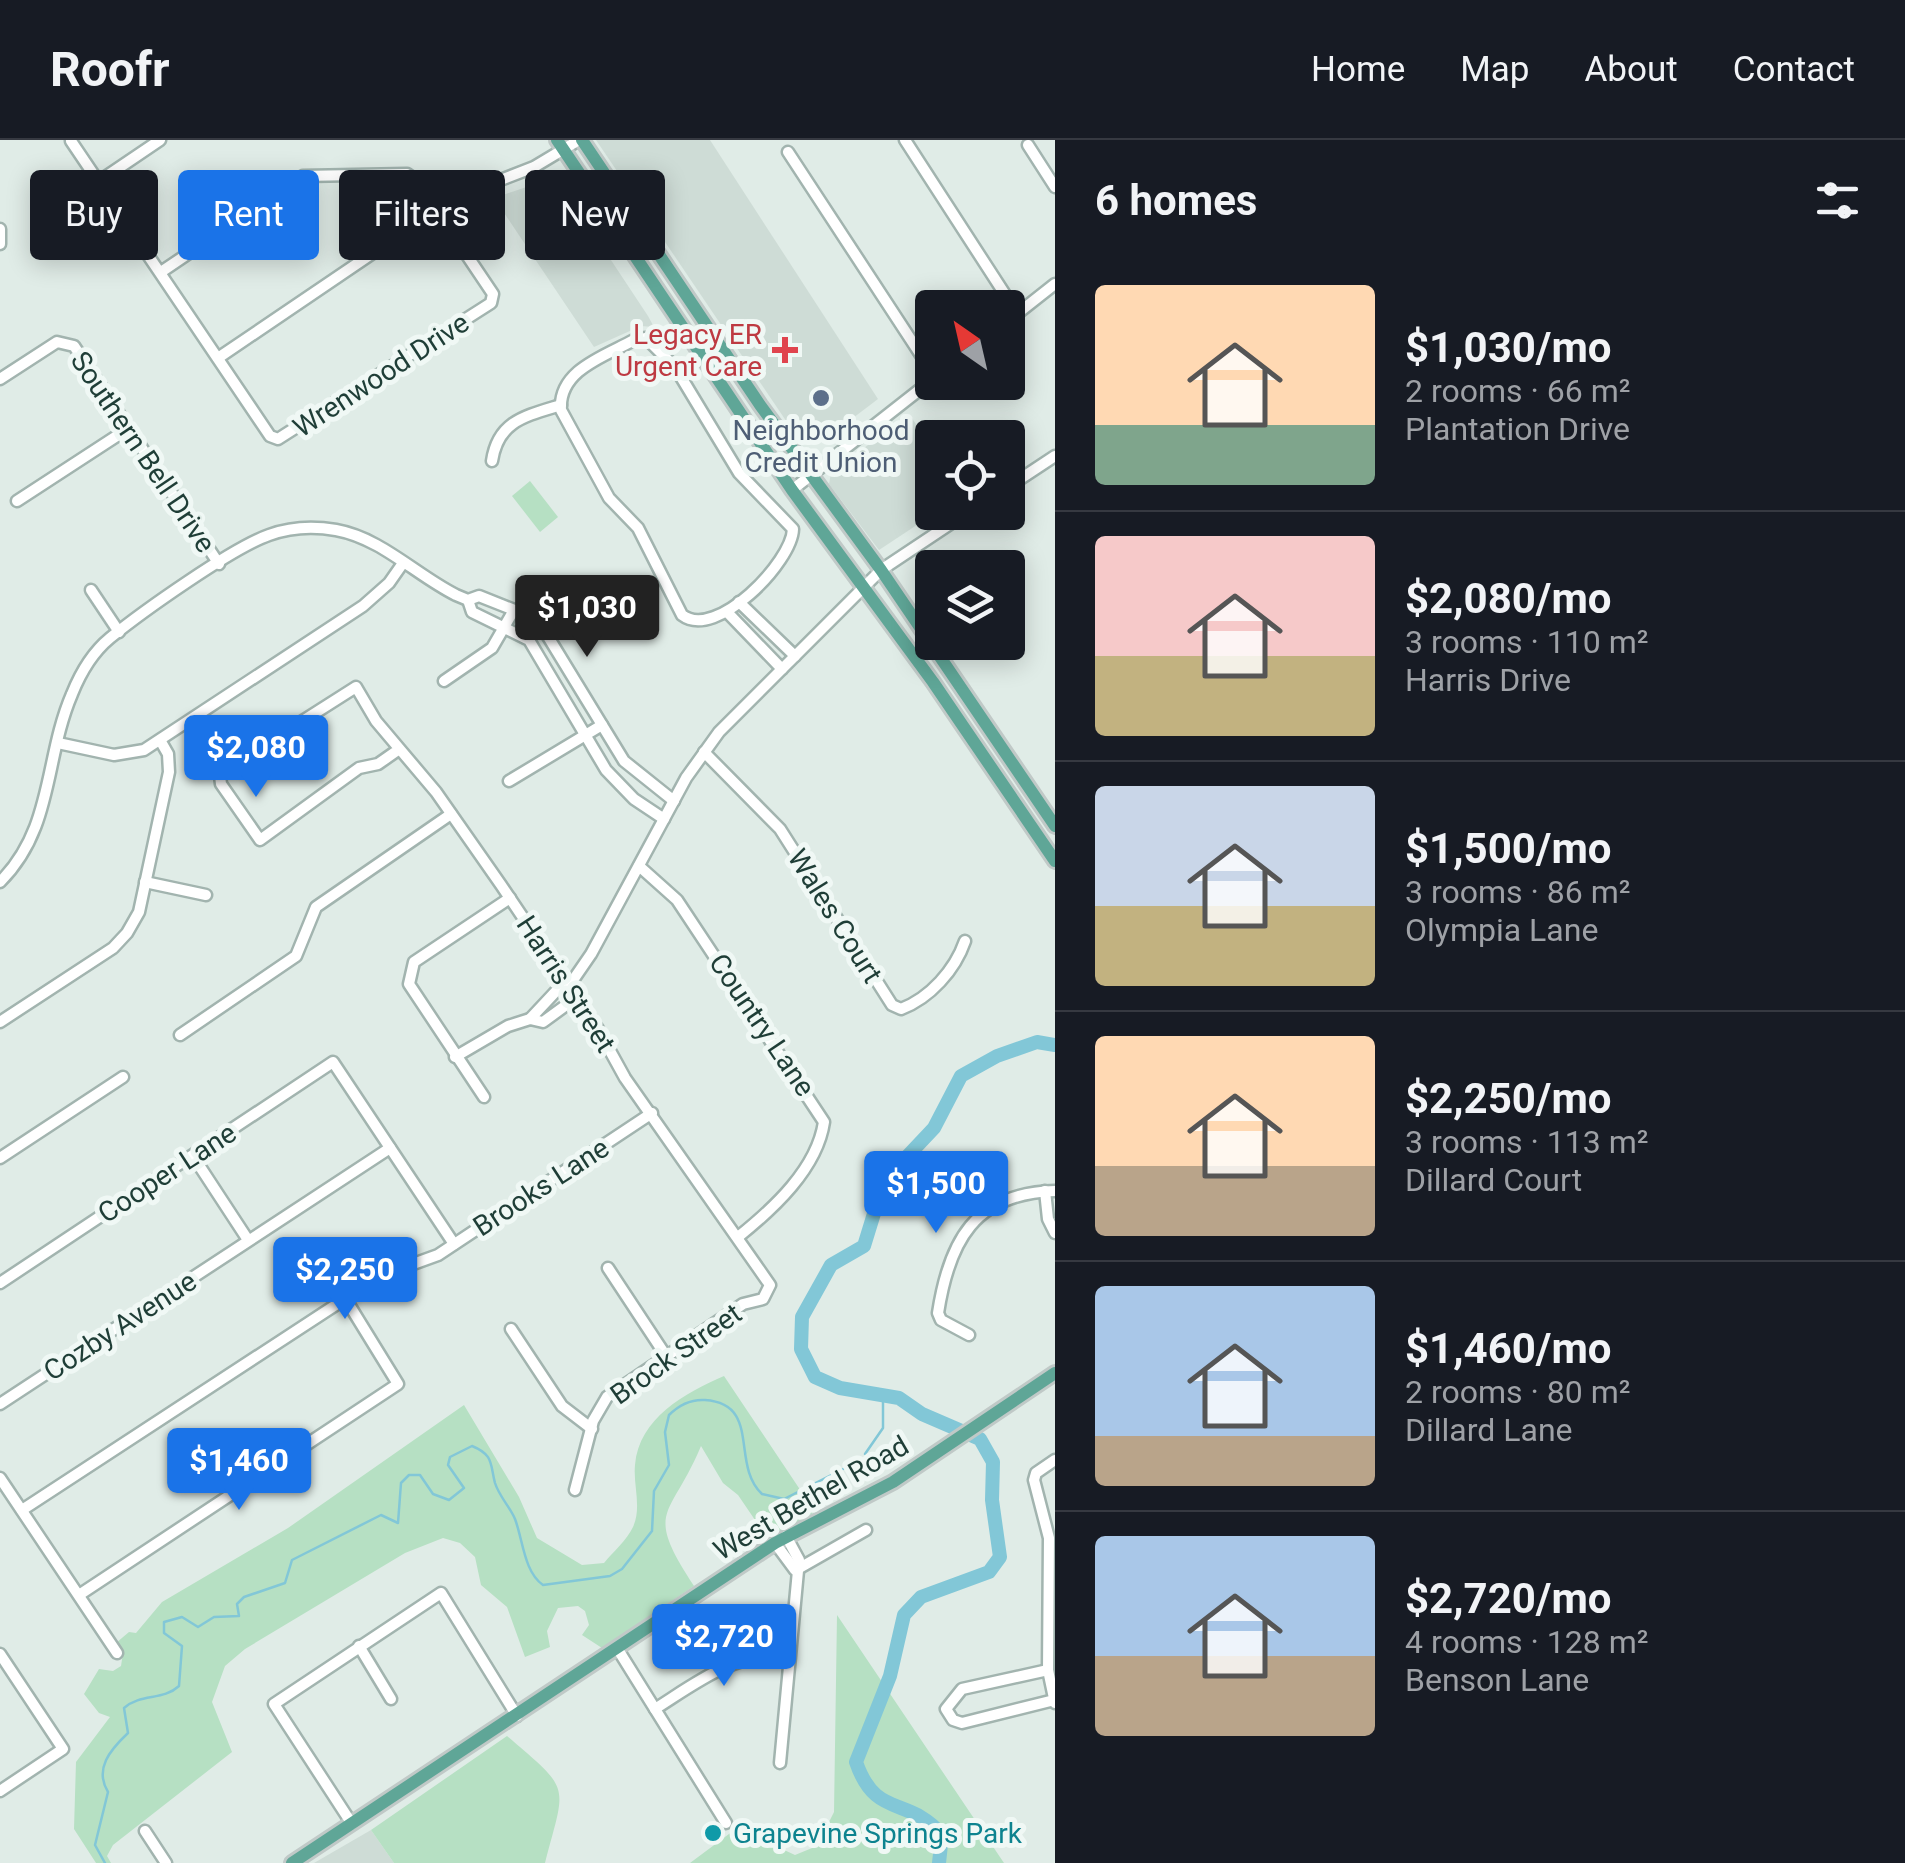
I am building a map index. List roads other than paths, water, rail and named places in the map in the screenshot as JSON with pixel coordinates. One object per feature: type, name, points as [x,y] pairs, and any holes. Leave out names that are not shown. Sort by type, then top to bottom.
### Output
[{"type":"main road","points":[[580,140],[1055,826]]},
{"type":"main road","points":[[561,145],[792,490],[1055,861]]},
{"type":"main road","points":[[692,341],[709,329]]},
{"type":"main road","points":[[1003,784],[1019,773]]},
{"type":"main road","name":"West Bethel Road","points":[[292,1863],[780,1540],[893,1482],[1055,1374]]},
{"type":"street","points":[[116,170],[160,140]]},
{"type":"street","points":[[505,177],[534,167],[561,145],[580,140]]},
{"type":"street","points":[[905,140],[996,290]]},
{"type":"street","points":[[72,142],[90,170]]},
{"type":"street","points":[[1028,145],[1055,187]]},
{"type":"street","points":[[788,152],[915,346]]},
{"type":"street","points":[[161,272],[303,176],[339,175]]},
{"type":"street","points":[[0,229],[0,244]]},
{"type":"street","points":[[153,260],[218,358],[361,260]]},
{"type":"street","name":"Wrenwood Drive","points":[[218,358],[270,436],[285,438],[491,303],[493,294],[470,260]]},
{"type":"street","points":[[1025,307],[1055,284]]},
{"type":"street","points":[[492,461],[495,442],[505,426],[560,401],[569,377],[634,340],[646,338],[675,367],[740,472],[793,529],[789,549],[728,613],[707,622],[692,622],[682,614],[638,528],[599,482],[560,401]]},
{"type":"street","name":"Southern Bell Drive","points":[[0,378],[66,341],[74,346],[219,564]]},
{"type":"street","points":[[792,490],[915,394]]},
{"type":"street","points":[[17,501],[129,428]]},
{"type":"street","points":[[1025,475],[1051,458],[1055,472]]},
{"type":"street","points":[[0,882],[17,865],[36,834],[58,743],[81,674],[119,632],[219,564],[270,534],[306,527],[362,538],[468,600],[472,612],[529,640],[618,784],[664,818]]},
{"type":"street","points":[[530,1019],[543,1022],[567,1006],[569,986],[704,752],[881,570],[941,530]]},
{"type":"street","points":[[58,743],[114,755],[144,750],[363,606],[389,583],[403,563]]},
{"type":"street","points":[[91,590],[119,632]]},
{"type":"street","points":[[468,600],[480,596],[514,610],[544,630],[602,726],[638,775],[674,801]]},
{"type":"street","points":[[739,602],[796,656]]},
{"type":"street","points":[[444,681],[492,648],[514,610]]},
{"type":"street","points":[[728,613],[782,669]]},
{"type":"street","name":"Harris Street","points":[[398,750],[378,764],[358,768],[260,840],[221,784],[220,776],[228,769],[356,686],[398,750],[452,814],[510,898],[770,1286]]},
{"type":"street","points":[[509,780],[602,726]]},
{"type":"street","points":[[0,1022],[114,948],[139,912],[169,772],[168,754],[160,740]]},
{"type":"street","name":"Wales Court","points":[[704,752],[760,805],[799,854],[863,966],[892,1005],[900,1009],[910,1006],[941,980],[960,957],[965,942]]},
{"type":"street","points":[[180,1036],[296,956],[316,907],[452,814]]},
{"type":"street","name":"Country Lane","points":[[639,866],[676,900],[824,1122],[809,1158],[785,1195],[738,1237]]},
{"type":"street","points":[[145,882],[206,895]]},
{"type":"street","points":[[484,1097],[409,984],[410,969],[510,898]]},
{"type":"street","points":[[455,1056],[484,1037],[530,1019],[559,988],[569,986]]},
{"type":"street","name":"Cooper Lane","points":[[0,1282],[334,1062],[390,1148]]},
{"type":"street","points":[[0,1158],[123,1078]]},
{"type":"street","name":"Brooks Lane","points":[[22,1510],[380,1276],[418,1265],[454,1244],[652,1114]]},
{"type":"street","points":[[390,1148],[454,1244]]},
{"type":"street","name":"Cozby Avenue","points":[[0,1404],[390,1148]]},
{"type":"street","points":[[194,1156],[248,1240]]},
{"type":"street","points":[[969,1336],[941,1320],[938,1313],[946,1265],[955,1243],[972,1223],[1003,1202],[1050,1191],[1048,1220],[1055,1233]]},
{"type":"street","points":[[608,1268],[666,1356]]},
{"type":"street","name":"Brock Street","points":[[575,1490],[592,1429],[607,1397],[742,1304],[763,1299],[770,1286]]},
{"type":"street","points":[[79,1595],[398,1384],[397,1376],[345,1298]]},
{"type":"street","points":[[511,1329],[562,1406],[592,1429]]},
{"type":"street","points":[[1048,1670],[962,1689],[946,1709],[953,1720],[962,1723],[1054,1701],[1048,1670],[1049,1538],[1034,1480],[1036,1473],[1055,1460]]},
{"type":"street","points":[[0,1478],[117,1653]]},
{"type":"street","points":[[796,1570],[866,1530]]},
{"type":"street","points":[[780,1540],[799,1560],[780,1762]]},
{"type":"street","points":[[352,1824],[274,1704],[359,1646],[441,1594],[516,1716]]},
{"type":"street","points":[[359,1646],[391,1699]]},
{"type":"street","points":[[617,1648],[726,1823]]},
{"type":"street","points":[[0,1654],[63,1748],[0,1791]]},
{"type":"street","points":[[655,1709],[736,1661],[789,1654]]},
{"type":"street","points":[[145,1830],[166,1863]]},
{"type":"waterway","points":[[939,1863],[942,1835],[917,1815],[873,1792],[856,1762],[890,1676],[904,1615],[921,1597],[989,1572],[1000,1557],[992,1500],[993,1462],[980,1439],[922,1414],[899,1398],[840,1388],[815,1377],[801,1349],[802,1317],[831,1265],[864,1246],[884,1181],[934,1128],[961,1076],[997,1056],[1037,1042],[1055,1045]]},
{"type":"waterway","points":[[865,1454],[883,1428],[883,1393]]},
{"type":"waterway","points":[[105,1863],[95,1845],[108,1792],[103,1768],[110,1753],[128,1733],[124,1708],[179,1686],[182,1646],[164,1633],[164,1622],[182,1617],[198,1627],[214,1617],[239,1616],[237,1604],[244,1597],[285,1583],[292,1560],[381,1515],[398,1523],[401,1483],[409,1475],[420,1475],[433,1494],[449,1500],[464,1488],[448,1465],[450,1457],[472,1446],[484,1453],[497,1488],[515,1519],[528,1564],[543,1585],[610,1576],[622,1569],[652,1531],[654,1491],[669,1465],[665,1432],[669,1415],[685,1403],[705,1400],[723,1404],[733,1412],[740,1424],[753,1482],[762,1494],[784,1499],[851,1465]]},
{"type":"place","name":"Legacy ER Urgent Care","points":[[785,350]]},
{"type":"place","name":"Neighborhood Credit Union","points":[[821,398]]},
{"type":"place","name":"Grapevine Springs Park","points":[[713,1833]]}]
